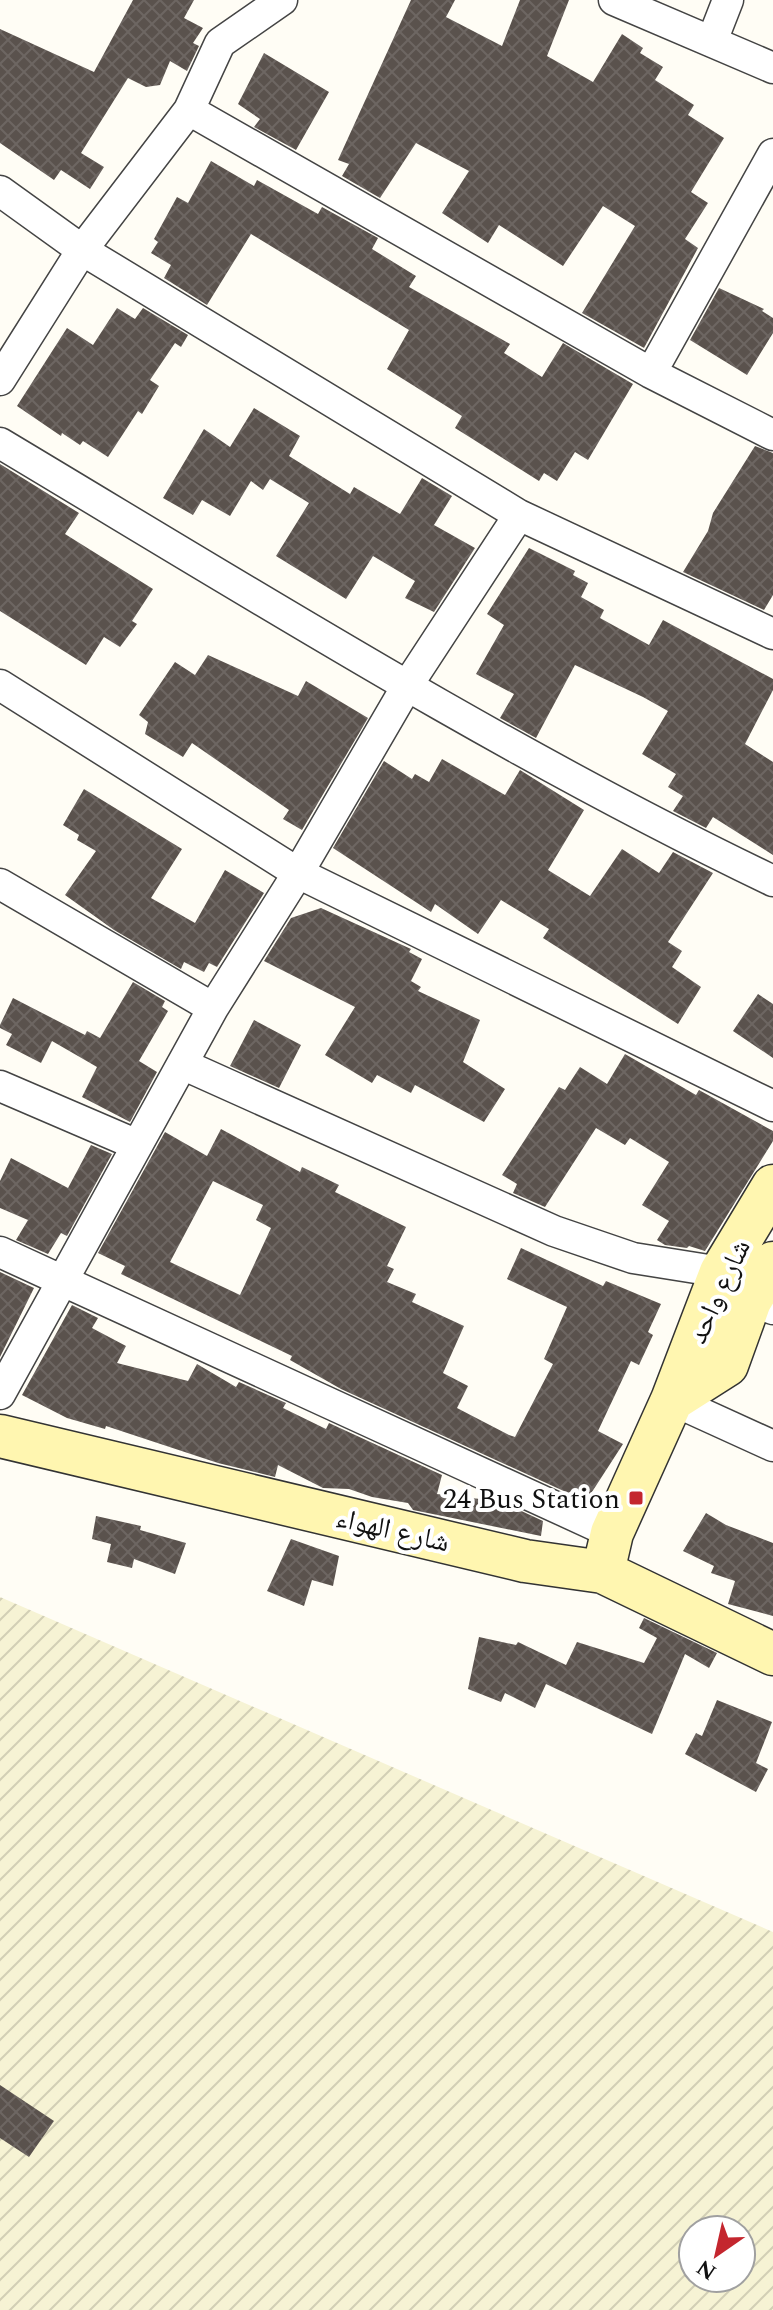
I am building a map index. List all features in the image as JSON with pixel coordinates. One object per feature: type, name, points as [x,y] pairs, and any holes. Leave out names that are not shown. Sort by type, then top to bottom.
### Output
[{"type":"street","points":[[0,380],[82,250],[189,110],[220,43],[282,0]]},
{"type":"street","points":[[614,0],[773,68]]},
{"type":"street","points":[[712,41],[728,0]]},
{"type":"street","points":[[189,110],[651,373],[773,435]]},
{"type":"street","points":[[651,373],[773,154]]},
{"type":"street","points":[[0,191],[82,250],[519,515],[773,634]]},
{"type":"street","points":[[0,443],[407,686],[689,841],[773,881]]},
{"type":"street","points":[[0,1394],[135,1144],[213,1008],[298,873],[407,686],[519,515]]},
{"type":"street","points":[[0,685],[298,873],[773,1106]]},
{"type":"street","points":[[0,884],[213,1008]]},
{"type":"street","points":[[182,1064],[554,1231],[633,1258],[721,1272],[761,1305]]},
{"type":"street","points":[[0,1086],[135,1144]]},
{"type":"street","name":"شارع واحد","points":[[607,1553],[672,1400],[721,1272],[773,1186]]},
{"type":"street","points":[[0,1252],[607,1553]]},
{"type":"street","name":"شارع واحد","points":[[672,1400],[727,1365],[761,1305],[773,1263]]},
{"type":"street","points":[[672,1400],[773,1446]]},
{"type":"street","name":"شارع الهواء","points":[[0,1436],[525,1561],[607,1553],[773,1654]]},
{"type":"shaded area","points":[[0,1597],[773,1932],[773,2310],[0,2310]]},
{"type":"building","points":[[133,0],[194,0],[184,18],[203,28],[193,43],[199,46],[187,71],[170,61],[160,85],[146,87],[128,78],[81,153],[104,167],[90,189],[61,170],[54,180],[0,143],[0,29],[94,72]]},
{"type":"building","points":[[411,0],[455,0],[446,17],[502,46],[520,0],[569,0],[547,56],[593,82],[622,34],[643,48],[640,53],[663,67],[655,80],[694,105],[688,115],[724,138],[691,192],[708,203],[685,239],[698,248],[644,348],[582,313],[635,226],[603,206],[563,266],[499,225],[488,243],[442,213],[469,171],[416,143],[380,198],[342,176],[349,164],[338,160]]},
{"type":"building","points":[[264,53],[329,92],[296,150],[254,127],[260,119],[238,104]]},
{"type":"building","points":[[211,161],[254,186],[257,180],[318,214],[322,207],[378,238],[372,249],[416,276],[409,287],[510,344],[504,353],[542,377],[563,343],[633,384],[588,460],[575,452],[557,481],[544,473],[539,481],[455,428],[462,416],[387,369],[409,330],[251,234],[207,305],[164,278],[171,265],[151,253],[158,242],[154,239],[177,197],[188,203]]},
{"type":"building","points":[[719,288],[764,309],[762,311],[773,318],[773,333],[747,375],[690,340]]},
{"type":"building","points":[[117,308],[135,319],[143,308],[188,335],[181,347],[175,343],[150,380],[159,386],[142,414],[138,411],[108,457],[83,441],[80,445],[62,433],[61,436],[17,406],[67,328],[93,345]]},
{"type":"building","points":[[254,408],[300,436],[289,456],[350,494],[354,487],[400,514],[422,478],[452,496],[434,525],[475,548],[434,612],[405,598],[415,581],[373,556],[346,599],[276,556],[309,503],[270,479],[263,490],[251,481],[230,516],[202,500],[193,515],[163,498],[204,429],[230,447]]},
{"type":"building","points":[[755,446],[773,453],[773,595],[764,610],[683,572],[708,531],[713,513]]},
{"type":"building","points":[[0,464],[79,513],[65,534],[153,589],[132,621],[137,624],[120,647],[104,637],[86,665],[0,611]]},
{"type":"building","points":[[529,548],[575,571],[573,575],[588,583],[581,597],[604,610],[600,618],[649,645],[663,620],[773,679],[773,690],[745,744],[773,762],[773,855],[713,817],[706,828],[673,811],[683,796],[668,787],[676,774],[642,754],[668,711],[643,697],[575,665],[536,738],[500,718],[514,694],[476,674],[504,625],[487,614]]},
{"type":"building","points":[[208,655],[298,696],[306,681],[368,718],[302,830],[283,819],[289,810],[192,743],[183,757],[145,734],[148,722],[139,715],[175,662],[195,675]]},
{"type":"building","points":[[442,759],[505,795],[520,770],[584,810],[548,870],[590,896],[622,849],[659,873],[673,852],[713,873],[668,942],[682,951],[672,967],[701,987],[678,1024],[543,938],[549,929],[501,900],[478,934],[435,904],[431,912],[333,848],[384,761],[412,779],[415,774],[429,782]]},
{"type":"building","points":[[84,789],[182,849],[151,898],[195,923],[225,870],[264,893],[217,967],[209,963],[204,972],[184,962],[181,969],[114,930],[65,895],[96,851],[77,840],[79,835],[63,825]]},
{"type":"building","points":[[321,908],[411,949],[409,952],[422,959],[411,981],[421,987],[418,991],[480,1020],[463,1062],[505,1089],[484,1122],[415,1085],[411,1093],[377,1075],[372,1083],[325,1055],[355,1007],[264,961],[291,918]]},
{"type":"building","points":[[133,982],[165,1001],[162,1007],[168,1011],[139,1061],[157,1072],[130,1122],[82,1097],[97,1067],[52,1041],[41,1063],[6,1045],[12,1034],[0,1025],[13,998],[85,1035],[87,1031],[100,1038]]},
{"type":"building","points":[[758,994],[773,1004],[773,1058],[733,1031]]},
{"type":"building","points":[[254,1020],[301,1045],[279,1088],[230,1066]]},
{"type":"building","points":[[625,1054],[696,1095],[699,1090],[773,1131],[773,1141],[705,1251],[689,1246],[665,1245],[657,1240],[669,1221],[642,1205],[669,1162],[630,1138],[625,1145],[596,1128],[545,1207],[513,1193],[517,1184],[502,1175],[559,1087],[565,1090],[580,1067],[607,1084]]},
{"type":"building","points":[[221,1129],[300,1172],[302,1167],[339,1185],[335,1192],[406,1227],[387,1266],[394,1269],[387,1282],[416,1294],[412,1302],[464,1326],[443,1373],[468,1386],[457,1408],[515,1437],[553,1364],[544,1359],[567,1307],[507,1279],[521,1248],[603,1286],[606,1281],[661,1304],[648,1332],[653,1335],[639,1365],[631,1361],[598,1431],[623,1444],[590,1495],[583,1490],[579,1498],[341,1389],[290,1360],[292,1356],[121,1274],[125,1266],[98,1253],[165,1132],[207,1156]],"holes":[[[213,1181],[263,1205],[256,1220],[271,1228],[240,1295],[170,1262]]]},
{"type":"building","points":[[91,1145],[112,1154],[67,1236],[61,1233],[48,1254],[16,1240],[28,1220],[0,1208],[0,1181],[11,1158],[68,1188]]},
{"type":"building","points":[[0,1272],[34,1288],[0,1357]]},
{"type":"building","points":[[72,1305],[98,1318],[92,1328],[126,1346],[117,1363],[188,1381],[197,1364],[236,1387],[239,1382],[286,1403],[283,1408],[326,1429],[329,1423],[442,1475],[437,1494],[480,1499],[483,1493],[543,1521],[541,1536],[413,1510],[408,1503],[372,1497],[349,1489],[323,1488],[278,1465],[275,1477],[218,1463],[106,1426],[105,1429],[67,1418],[22,1395]]},
{"type":"building","points":[[706,1513],[726,1525],[773,1543],[773,1616],[728,1604],[735,1581],[711,1573],[714,1566],[683,1551]]},
{"type":"building","points":[[96,1516],[141,1526],[140,1530],[186,1543],[175,1574],[134,1559],[132,1568],[107,1562],[111,1544],[92,1539]]},
{"type":"building","points":[[291,1539],[339,1556],[333,1586],[312,1580],[304,1606],[267,1591]]},
{"type":"building","points":[[644,1618],[717,1653],[709,1668],[685,1654],[652,1734],[546,1684],[535,1708],[505,1693],[501,1702],[468,1689],[479,1637],[516,1645],[518,1642],[566,1665],[577,1642],[644,1663],[657,1638],[639,1628]]},
{"type":"building","points":[[717,1700],[772,1722],[756,1763],[768,1769],[756,1792],[685,1754],[696,1733],[702,1736]]},
{"type":"building","points":[[0,2085],[54,2121],[29,2157],[0,2138]]},
{"type":"place","name":"24 Bus Station","points":[[636,1498]]}]
